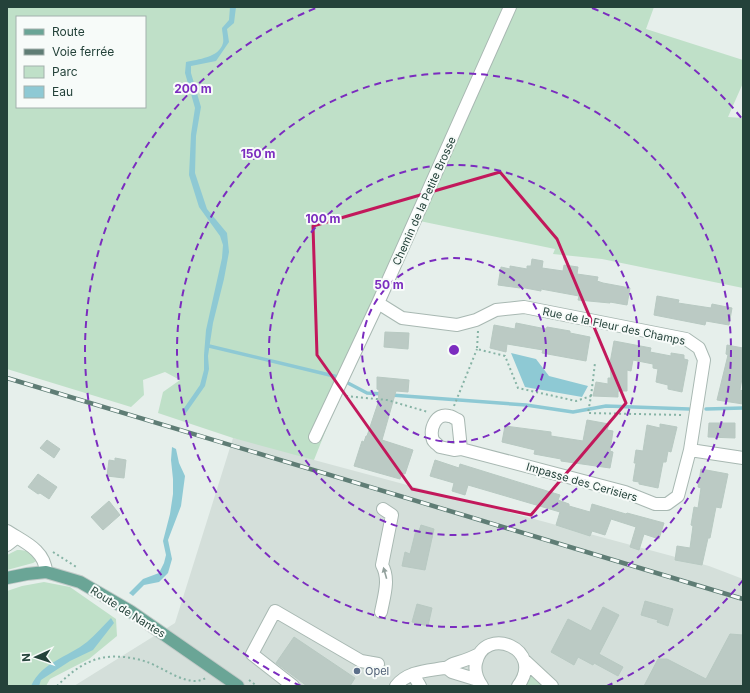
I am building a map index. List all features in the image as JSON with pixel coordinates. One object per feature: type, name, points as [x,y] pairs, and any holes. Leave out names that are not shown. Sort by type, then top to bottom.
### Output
[{"type":"main road","name":"Route de Nantes","points":[[7,578],[46,572],[80,582],[136,615],[238,686]]},
{"type":"street","name":"Chemin de la Petite Brosse","points":[[316,437],[378,303],[510,7]]},
{"type":"street","name":"Rue de la Fleur des Champs","points":[[378,303],[402,318],[434,323],[456,325],[476,320],[496,310],[524,307],[686,339],[699,348],[704,360],[690,450]]},
{"type":"street","points":[[438,417],[444,415],[458,420],[461,449]]},
{"type":"street","name":"Impasse des Cerisiers","points":[[438,417],[432,426],[433,440],[440,447],[454,450],[461,449],[625,492],[655,504],[667,504],[678,496],[690,450]]},
{"type":"street","points":[[690,450],[743,458]]},
{"type":"street","points":[[381,612],[386,580],[386,572],[382,565],[392,515],[383,509]]},
{"type":"street","points":[[10,538],[38,551],[46,564],[46,572]]},
{"type":"street","points":[[293,686],[252,654],[275,612],[361,661],[378,664]]},
{"type":"street","points":[[396,686],[405,678],[413,674],[425,670],[446,668],[452,664],[467,660],[479,654],[496,643],[503,643],[516,649],[524,660],[552,686]]},
{"type":"street","points":[[479,654],[475,667],[480,683]]},
{"type":"street","points":[[518,686],[523,679],[526,670],[524,660]]},
{"type":"street","points":[[446,668],[452,672],[480,683]]},
{"type":"street","points":[[413,674],[420,686]]},
{"type":"path","points":[[453,408],[477,350],[478,327],[483,326],[484,315]]},
{"type":"path","points":[[477,350],[505,356],[518,388],[576,401],[591,396]]},
{"type":"path","points":[[595,363],[588,413],[684,415],[694,417]]},
{"type":"path","points":[[335,395],[387,400],[438,417]]},
{"type":"path","points":[[57,686],[82,665],[92,660],[108,657],[124,657],[145,661],[186,680],[193,681],[204,679],[213,670]]},
{"type":"highlighted area","points":[[500,172],[557,239],[626,403],[531,515],[412,489],[317,355],[313,226]]},
{"type":"shaded area","points":[[233,438],[306,453],[314,460],[709,566],[743,579],[743,686],[74,686],[175,623]]},
{"type":"green space","points":[[7,7],[654,7],[646,29],[743,60],[743,83],[728,117],[743,118],[743,288],[602,259],[553,254],[555,249],[410,219],[314,460],[233,438],[158,413],[163,392],[180,380],[165,372],[143,380],[144,395],[131,407],[7,369]]},
{"type":"green space","points":[[17,550],[29,552],[38,560],[33,563],[7,570],[7,555]]},
{"type":"green space","points":[[44,582],[70,587],[116,619],[117,636],[89,659],[50,679],[46,686],[7,686],[7,591],[22,586]]},
{"type":"green space","points":[[530,674],[543,686],[524,686]]},
{"type":"water","points":[[230,7],[236,7],[234,23],[227,29],[229,42],[216,61],[191,66],[191,73],[201,107],[196,136],[195,173],[207,209],[227,233],[229,252],[213,323],[208,356],[209,369],[205,386],[186,413],[182,411],[200,385],[204,370],[206,330],[222,258],[223,245],[220,236],[199,207],[189,175],[191,134],[195,108],[185,73],[186,62],[213,55],[221,48],[223,43],[222,28],[229,20]]},
{"type":"water","points":[[511,353],[536,359],[549,376],[588,386],[582,397],[525,387]]},
{"type":"water","points":[[172,447],[176,449],[179,463],[185,476],[181,506],[168,540],[172,559],[168,573],[159,582],[144,585],[133,596],[129,593],[143,579],[159,573],[164,563],[166,555],[163,541],[170,514],[173,494],[171,460]]},
{"type":"water","points":[[111,618],[114,623],[93,650],[70,661],[41,680],[39,686],[31,686],[42,671],[49,665],[87,642]]},
{"type":"building","points":[[532,259],[543,261],[542,268],[563,271],[564,265],[578,267],[577,274],[598,277],[597,281],[630,288],[627,305],[610,302],[578,300],[579,296],[541,289],[541,291],[498,285],[501,267],[510,269],[510,266],[527,269],[527,266],[531,266]]},
{"type":"building","points":[[657,296],[679,300],[678,303],[711,308],[712,304],[732,308],[729,325],[706,321],[705,325],[654,315]]},
{"type":"building","points":[[516,323],[546,329],[547,327],[570,331],[570,333],[590,337],[586,361],[542,353],[543,350],[507,344],[506,352],[490,348],[494,325],[515,329]]},
{"type":"building","points":[[385,332],[409,333],[408,349],[384,347]]},
{"type":"building","points":[[614,341],[651,348],[650,352],[671,356],[671,353],[684,355],[684,359],[688,360],[682,392],[668,389],[668,385],[656,382],[658,369],[653,368],[653,364],[633,360],[631,371],[627,370],[627,391],[618,391],[618,397],[593,396],[596,382],[608,384],[608,378],[611,378],[610,363]]},
{"type":"building","points":[[727,345],[743,348],[743,372],[740,390],[743,391],[743,404],[717,400],[728,355],[726,354]]},
{"type":"building","points":[[377,377],[409,380],[408,392],[396,391],[382,440],[413,450],[405,474],[402,473],[400,479],[354,466],[362,441],[364,442],[367,436],[378,403],[379,390],[377,389]]},
{"type":"building","points":[[587,420],[609,424],[607,430],[613,431],[610,451],[613,452],[610,468],[561,461],[561,459],[534,454],[535,450],[502,442],[505,426],[551,432],[551,436],[583,441]]},
{"type":"building","points":[[709,423],[735,423],[735,438],[708,437]]},
{"type":"building","points":[[660,424],[677,427],[671,452],[668,451],[666,462],[663,462],[658,488],[639,484],[639,482],[633,481],[636,463],[634,463],[636,450],[643,451],[647,425],[660,428]]},
{"type":"building","points":[[47,440],[60,449],[54,458],[40,448]]},
{"type":"building","points":[[115,458],[126,460],[124,478],[107,476],[109,460],[115,461]]},
{"type":"building","points":[[435,460],[459,468],[460,464],[560,495],[558,500],[569,504],[569,506],[590,512],[592,504],[664,523],[659,539],[644,534],[639,550],[630,547],[636,527],[611,519],[605,535],[592,531],[590,536],[556,525],[560,512],[468,485],[465,495],[452,491],[454,483],[430,476]]},
{"type":"building","points":[[701,469],[728,474],[721,508],[716,507],[710,538],[708,538],[702,565],[675,560],[677,546],[690,548],[693,526],[691,525],[694,507],[698,508],[701,488],[698,487]]},
{"type":"building","points":[[38,474],[57,487],[49,499],[28,487]]},
{"type":"building","points":[[109,501],[120,515],[103,530],[91,517]]},
{"type":"building","points":[[421,525],[434,529],[425,570],[402,566],[405,552],[410,554],[416,530],[419,531]]},
{"type":"building","points":[[645,601],[673,609],[668,626],[657,622],[658,620],[641,615]]},
{"type":"building","points":[[417,604],[432,608],[428,626],[412,622]]},
{"type":"building","points":[[603,607],[619,615],[599,654],[623,667],[618,676],[594,663],[593,665],[578,657],[574,665],[551,652],[568,619],[591,631]]},
{"type":"building","points":[[730,634],[743,635],[743,686],[644,686],[658,659],[667,659],[706,679]]},
{"type":"building","points":[[294,637],[355,678],[350,686],[307,686],[276,663]]},
{"type":"waterway","points":[[209,346],[338,377]]},
{"type":"waterway","points":[[346,382],[367,393],[383,394]]},
{"type":"waterway","points":[[391,395],[526,405],[573,412],[606,406],[689,409]]},
{"type":"waterway","points":[[706,409],[743,408]]},
{"type":"railway","points":[[7,378],[743,599]]},
{"type":"place","name":"Opel","points":[[357,671]]}]
